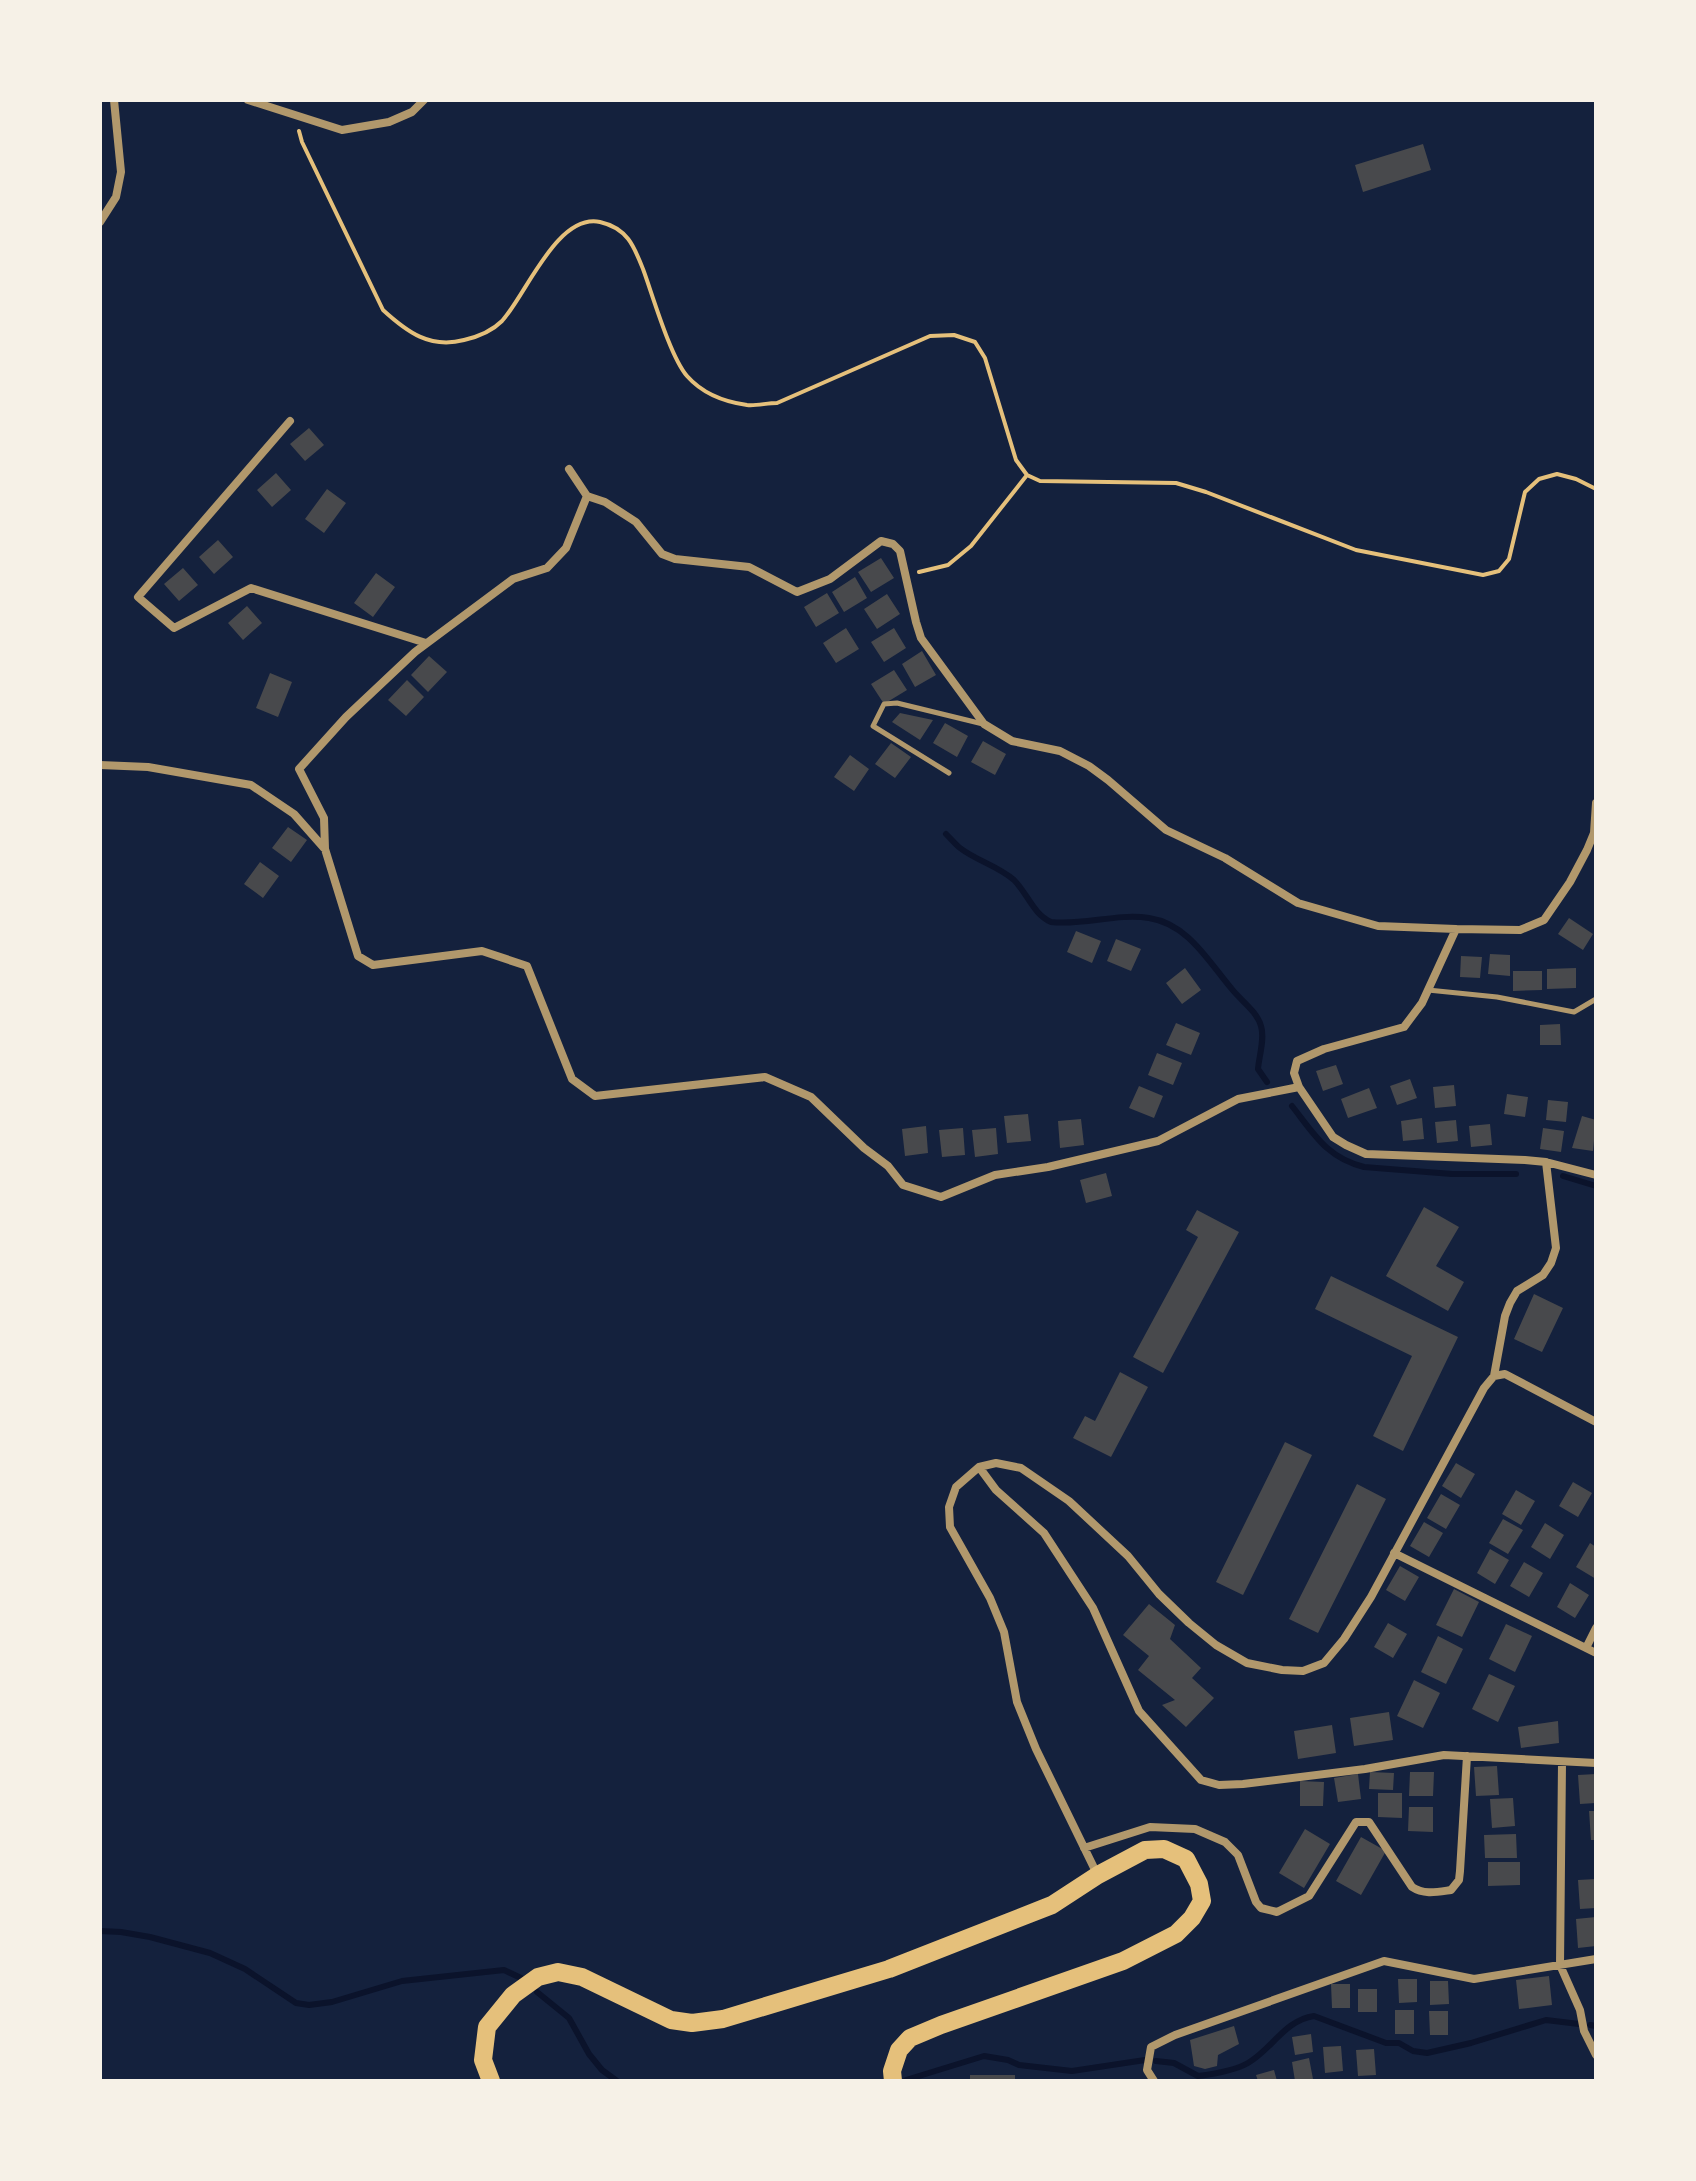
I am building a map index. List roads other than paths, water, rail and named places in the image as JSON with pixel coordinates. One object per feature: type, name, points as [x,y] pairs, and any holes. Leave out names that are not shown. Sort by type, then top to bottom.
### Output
[{"type":"main road","points":[[491,2081],[483,2060],[487,2027],[513,1995],[538,1977],[558,1972],[582,1977],[671,2020],[692,2023],[723,2019],[889,1969],[1052,1905],[1098,1875],[1145,1850],[1164,1849],[1186,1859],[1199,1884],[1202,1901],[1192,1918],[1176,1934],[1123,1961],[910,2038],[899,2050],[892,2071],[893,2081]]},
{"type":"street","points":[[100,222],[116,197],[121,172],[114,100]]},
{"type":"street","points":[[248,100],[342,130],[389,122],[412,112],[424,100]]},
{"type":"street","points":[[290,421],[138,597],[174,628],[251,588],[426,643]]},
{"type":"street","points":[[569,469],[587,496],[605,502],[636,522],[662,554],[675,559],[749,567],[797,592],[830,579],[881,541],[893,544],[900,551],[921,638],[984,724],[1012,741],[1060,751],[1089,766],[1166,830],[1225,858],[1298,903],[1378,926],[1520,930],[1544,920],[1570,882],[1594,833],[1596,803]]},
{"type":"street","points":[[587,496],[566,548],[547,568],[513,579],[426,643],[346,717],[299,769],[324,818],[325,849],[358,956],[373,965],[482,951],[527,966],[572,1079],[595,1096],[765,1077],[811,1097],[864,1148],[888,1166],[903,1185],[941,1197],[995,1175],[1048,1167],[1158,1141],[1238,1099],[1299,1087]]},
{"type":"street","points":[[100,765],[148,767],[251,785],[294,814],[325,849]]},
{"type":"street","points":[[1456,929],[1422,1003],[1404,1027],[1324,1049],[1297,1061],[1294,1073],[1299,1087],[1333,1137],[1366,1154],[1546,1162],[1596,1175]]},
{"type":"street","points":[[1098,1875],[1036,1749],[1017,1702],[1004,1632],[990,1598],[950,1527],[949,1507],[956,1487],[979,1467],[996,1463],[1021,1468],[1069,1501],[1128,1556],[1159,1594],[1216,1645],[1247,1663],[1282,1670],[1303,1671],[1324,1663],[1371,1597],[1484,1388],[1494,1376],[1510,1303],[1517,1291],[1543,1275],[1551,1263],[1556,1248],[1546,1162]]},
{"type":"street","points":[[1494,1376],[1505,1374],[1596,1422]]},
{"type":"street","points":[[979,1467],[996,1490],[1044,1533],[1093,1608],[1139,1711],[1201,1780],[1219,1785],[1243,1784],[1365,1769],[1444,1755],[1596,1763]]},
{"type":"street","points":[[1394,1553],[1596,1653]]},
{"type":"street","points":[[1586,1648],[1596,1628]]},
{"type":"street","points":[[1084,1848],[1150,1827],[1195,1829],[1225,1842],[1238,1855],[1261,1908],[1277,1912],[1309,1896],[1356,1822],[1369,1822],[1412,1887],[1419,1892],[1451,1890],[1459,1880],[1467,1756]]},
{"type":"street","points":[[1562,1763],[1560,1965],[1596,2055]]},
{"type":"street","points":[[1154,2081],[1147,2070],[1151,2047],[1175,2035],[1384,1961],[1474,1979],[1596,1959]]},
{"type":"lane","points":[[949,773],[873,726],[884,704],[897,703],[984,724]]},
{"type":"lane","points":[[1428,990],[1497,997],[1574,1012],[1596,999]]},
{"type":"waterway","points":[[946,834],[967,853],[1014,880],[1040,914],[1051,922],[1149,918],[1163,922],[1186,936],[1259,1021],[1262,1036],[1258,1069],[1267,1082]]},
{"type":"waterway","points":[[1292,1106],[1331,1151],[1364,1167],[1452,1174],[1516,1174]]},
{"type":"waterway","points":[[1563,1176],[1596,1186]]},
{"type":"waterway","points":[[100,1931],[150,1937],[210,1953],[245,1969],[296,2003],[309,2005],[332,2002],[402,1981],[504,1970],[521,1978]]},
{"type":"waterway","points":[[537,1992],[569,2018],[589,2054],[602,2070],[617,2081]]},
{"type":"waterway","points":[[1156,2061],[1174,2063],[1198,2076],[1230,2070],[1257,2057],[1295,2023],[1314,2016],[1386,2043],[1399,2043],[1413,2051],[1427,2053],[1546,2020],[1579,2024]]},
{"type":"waterway","points":[[1590,2025],[1596,2026]]},
{"type":"waterway","points":[[906,2080],[984,2056],[1019,2065],[1072,2071],[1145,2060]]}]
